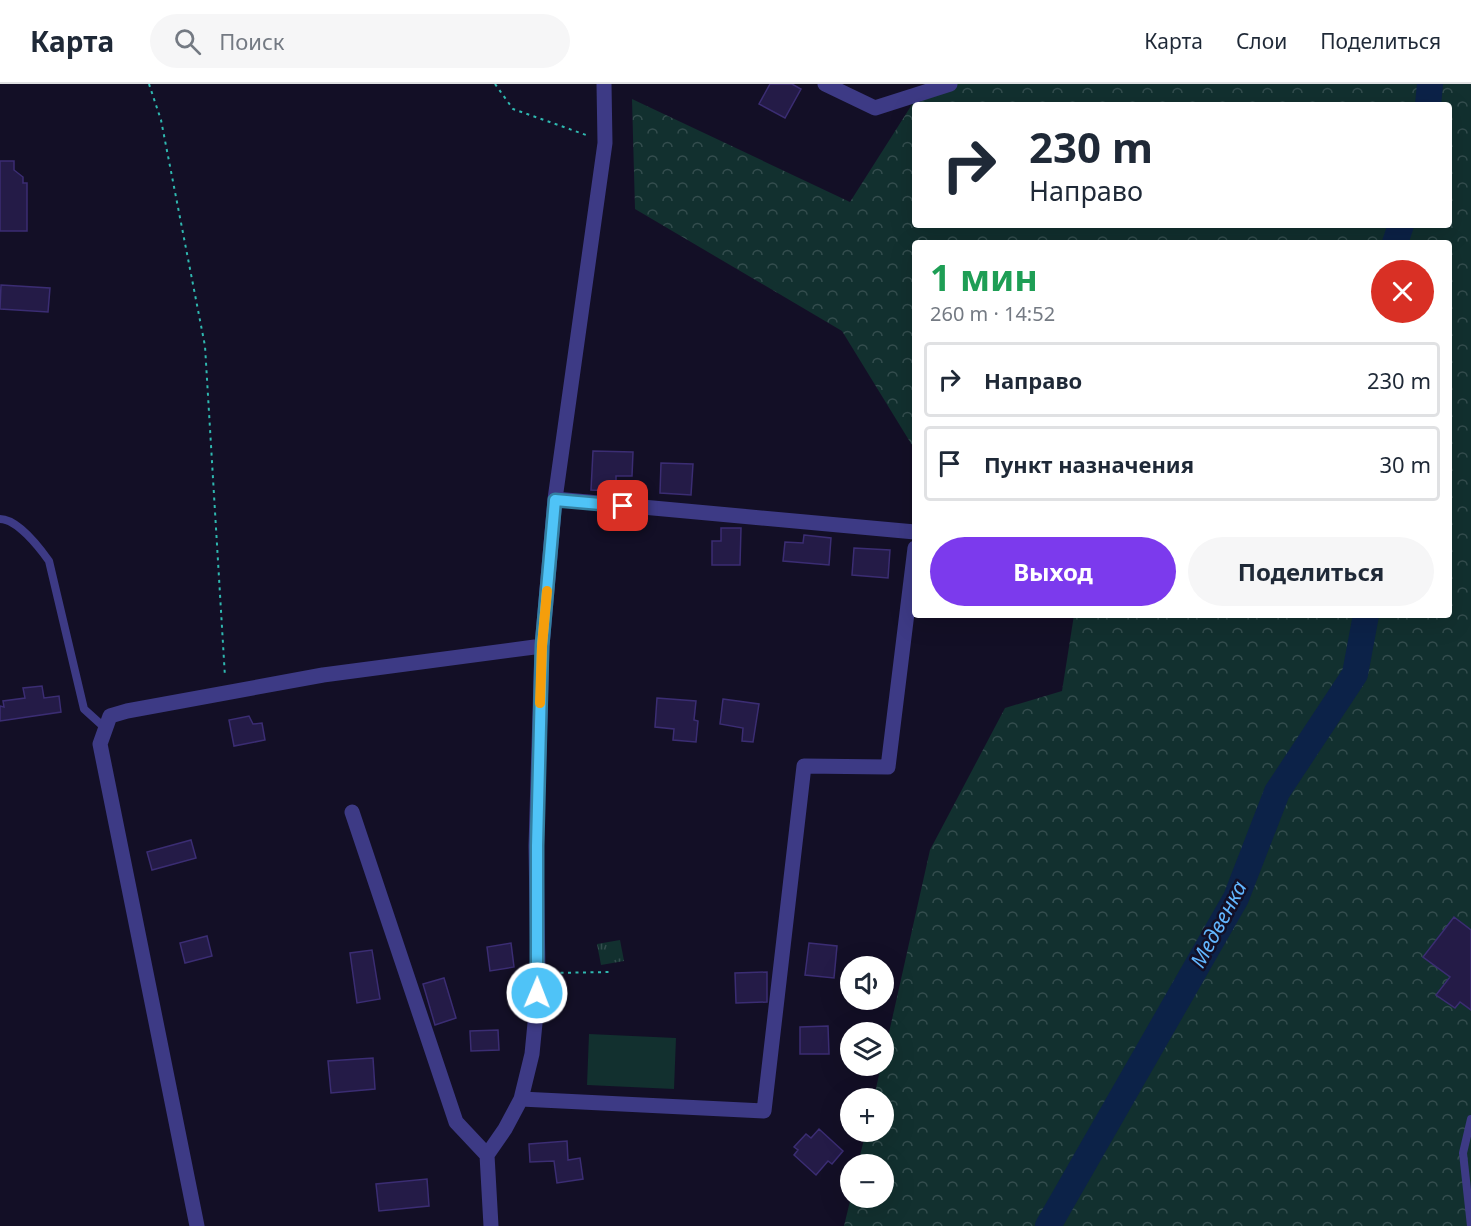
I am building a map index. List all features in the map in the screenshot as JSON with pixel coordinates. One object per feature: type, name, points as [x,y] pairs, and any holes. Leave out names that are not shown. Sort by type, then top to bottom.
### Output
[{"type":"street","points":[[491,1226],[487,1155],[505,1129],[521,1099],[532,1054],[538,973],[537,846],[542,646],[555,500],[605,143],[604,84]]},
{"type":"street","points":[[825,84],[875,108],[950,84]]},
{"type":"street","points":[[555,500],[912,532]]},
{"type":"street","points":[[521,1099],[764,1110],[804,766],[888,767],[912,572]]},
{"type":"street","points":[[197,1226],[100,744],[110,716],[324,675],[542,646]]},
{"type":"street","points":[[352,812],[456,1122],[487,1155]]},
{"type":"lane","points":[[0,519],[6,519],[34,540],[49,561],[84,709],[105,728]]},
{"type":"lane","points":[[1471,1119],[1463,1153],[1471,1226]]},
{"type":"path","points":[[149,84],[161,120],[205,346],[226,693]]},
{"type":"path","points":[[495,84],[513,109],[605,143]]},
{"type":"path","points":[[538,973],[610,972]]},
{"type":"green space","points":[[925,84],[1471,84],[1471,1226],[844,1226],[848,1208],[894,1208],[894,1154],[860,1154],[863,1142],[894,1142],[894,1088],[876,1088],[879,1076],[894,1076],[894,1022],[891,1022],[930,850],[1005,708],[1062,691],[1074,618],[1452,618],[1452,240],[912,240],[912,445],[842,331],[635,209],[632,99],[850,202],[912,104],[912,228],[1452,228],[1452,102],[914,102]]},
{"type":"green space","points":[[620,940],[624,961],[601,965],[597,944]]},
{"type":"green space","points":[[589,1034],[676,1038],[674,1089],[587,1085]]},
{"type":"building","points":[[770,84],[792,84],[801,89],[785,118],[759,104]]},
{"type":"building","points":[[0,161],[14,161],[14,170],[23,177],[23,183],[27,183],[27,231],[0,231]]},
{"type":"building","points":[[1,285],[50,288],[48,312],[0,309]]},
{"type":"building","points":[[593,451],[633,452],[632,476],[616,476],[616,491],[591,490]]},
{"type":"building","points":[[661,463],[693,464],[691,495],[660,493]]},
{"type":"building","points":[[721,528],[741,528],[740,565],[712,565],[712,541],[721,541]]},
{"type":"building","points":[[804,535],[831,538],[829,565],[783,561],[785,542],[803,543]]},
{"type":"building","points":[[854,548],[890,550],[888,578],[852,575]]},
{"type":"building","points":[[42,686],[44,698],[59,696],[61,712],[0,721],[0,706],[4,707],[3,701],[25,698],[23,688]]},
{"type":"building","points":[[657,698],[696,701],[694,720],[698,721],[696,742],[673,740],[674,729],[655,727]]},
{"type":"building","points":[[723,699],[759,704],[753,742],[742,741],[743,728],[720,724]]},
{"type":"building","points":[[249,716],[253,724],[262,723],[265,740],[234,746],[229,720]]},
{"type":"building","points":[[191,840],[196,858],[152,870],[147,852]]},
{"type":"building","points":[[1454,917],[1471,930],[1471,1010],[1460,1002],[1455,1008],[1436,995],[1450,977],[1423,957]]},
{"type":"building","points":[[207,936],[212,956],[185,963],[180,943]]},
{"type":"building","points":[[511,943],[514,967],[490,971],[487,947]]},
{"type":"building","points":[[809,943],[837,946],[834,978],[805,975]]},
{"type":"building","points":[[372,950],[380,999],[357,1003],[350,953]]},
{"type":"building","points":[[767,972],[767,1002],[736,1003],[735,973]]},
{"type":"building","points":[[444,978],[456,1018],[435,1025],[423,984]]},
{"type":"building","points":[[828,1026],[829,1054],[800,1054],[800,1027]]},
{"type":"building","points":[[498,1030],[499,1050],[471,1051],[470,1031]]},
{"type":"building","points":[[373,1058],[375,1089],[331,1093],[328,1061]]},
{"type":"building","points":[[819,1129],[843,1151],[832,1164],[828,1161],[816,1175],[794,1155],[798,1150],[794,1147],[806,1134],[811,1138]]},
{"type":"building","points":[[567,1141],[568,1160],[580,1158],[583,1179],[557,1183],[554,1161],[530,1162],[529,1144]]},
{"type":"building","points":[[427,1179],[429,1206],[379,1211],[376,1184]]},
{"type":"waterway","name":"Медвенка","points":[[1428,102],[1430,84]]},
{"type":"waterway","name":"Медвенка","points":[[1396,240],[1400,228]]},
{"type":"waterway","name":"Медвенка","points":[[1048,1226],[1236,898],[1277,792],[1355,674],[1365,618]]},
{"type":"slow traffic","points":[[540,703],[547,591]]},
{"type":"route","points":[[537,993],[537,846],[542,646],[555,500],[623,506]]}]
